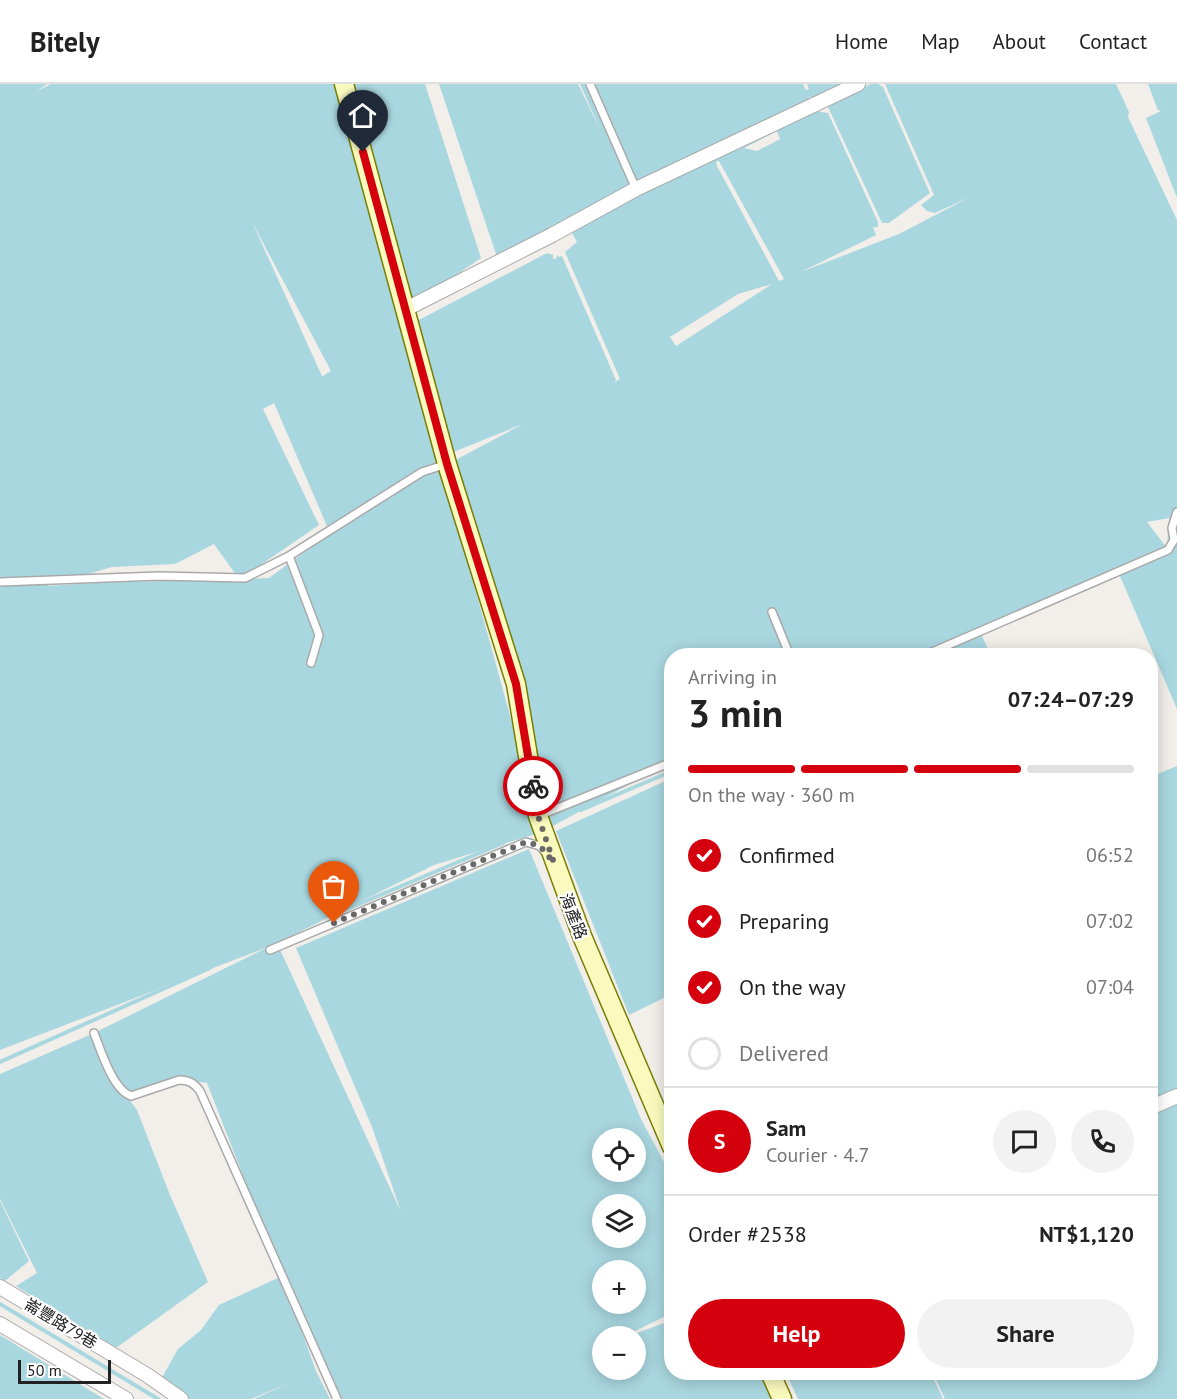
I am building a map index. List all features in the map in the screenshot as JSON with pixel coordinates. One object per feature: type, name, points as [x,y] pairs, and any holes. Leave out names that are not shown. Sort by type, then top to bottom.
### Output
[{"type":"street","name":"海產路","points":[[344,84],[447,464],[516,684],[538,816],[613,1013],[664,1130]]},
{"type":"street","points":[[406,309],[552,235],[636,189],[858,84]]},
{"type":"street","points":[[1158,1104],[1177,1096]]},
{"type":"street","name":"崙豐路79巷","points":[[0,1287],[147,1375],[181,1399]]},
{"type":"street","points":[[0,1324],[126,1399]]},
{"type":"street","points":[[774,1380],[782,1399]]},
{"type":"lane","points":[[590,84],[636,189]]},
{"type":"lane","points":[[0,582],[159,576],[245,578],[289,556],[422,472],[447,464]]},
{"type":"lane","points":[[941,648],[1168,550],[1174,540],[1172,528],[1177,512]]},
{"type":"lane","points":[[289,556],[319,635],[311,663]]},
{"type":"lane","points":[[772,612],[787,648]]},
{"type":"lane","points":[[538,816],[664,765]]},
{"type":"lane","points":[[270,950],[526,842],[540,846],[554,863]]},
{"type":"lane","points":[[94,1034],[117,1087],[124,1094],[131,1096],[179,1080],[187,1080],[200,1090],[337,1399]]},
{"type":"water","points":[[0,84],[47,84],[37,91],[51,84],[425,84],[481,258],[406,309],[438,454],[539,821],[516,695],[446,465],[523,424],[451,453],[417,321],[547,253],[553,255],[553,259],[556,259],[557,255],[562,256],[615,382],[620,379],[565,252],[577,242],[570,229],[498,260],[439,84],[578,84],[600,129],[580,84],[803,84],[806,90],[809,89],[807,84],[844,84],[816,97],[809,97],[815,111],[828,113],[878,222],[878,227],[873,227],[876,235],[801,272],[899,234],[970,197],[935,213],[927,211],[921,205],[934,195],[885,84],[1116,84],[1129,112],[1128,117],[1177,220],[1177,709],[1158,665],[1158,648],[1151,648],[1117,569],[1048,597],[979,630],[988,648],[664,648],[664,765],[542,832],[434,865],[277,943],[401,1212],[372,1127],[296,948],[529,849],[646,1128],[592,1128],[592,1182],[646,1182],[646,1128],[664,1162],[664,1317],[645,1326],[592,1326],[592,1380],[646,1380],[646,1330],[664,1323],[664,1380],[773,1380],[782,1399],[340,1399],[286,1288],[316,1371],[330,1399],[254,1399],[291,1382],[251,1399],[178,1399],[159,1383],[178,1349],[201,1330],[219,1305],[282,1276],[207,1083],[187,1080],[125,1094],[137,1110],[170,1195],[208,1282],[116,1348],[16,1286],[37,1273],[0,1199],[0,1074],[94,1033],[268,947],[0,1050]],"holes":[[[777,131],[780,139],[757,151],[744,148]],[[719,161],[784,279],[779,281],[717,166],[716,162]],[[252,222],[331,371],[323,376],[322,376]],[[772,284],[676,346],[670,337],[738,294]],[[274,403],[330,533],[269,578],[240,579],[319,525],[263,409]],[[1169,518],[1167,548],[1147,522]],[[214,544],[239,579],[47,586],[112,567],[175,564]]]},
{"type":"water","points":[[871,84],[883,87],[930,193],[889,223],[882,223],[828,107],[830,102]]},
{"type":"water","points":[[1148,84],[1177,84],[1177,198],[1146,118],[1161,111],[1158,110]]},
{"type":"water","points":[[1177,766],[1177,1399],[945,1399],[936,1380],[1158,1380],[1158,774]]},
{"type":"water","points":[[664,782],[664,998],[629,1015],[556,831]]},
{"type":"water","points":[[0,1201],[29,1261],[5,1281],[0,1278]]},
{"type":"water","points":[[0,1335],[104,1399],[0,1399]]},
{"type":"water","points":[[789,1380],[934,1380],[943,1399],[798,1399]]},
{"type":"waterway","points":[[581,810],[664,774]]},
{"type":"waterway","points":[[333,915],[503,843]]},
{"type":"waterway","points":[[0,1062],[210,968]]},
{"type":"waterway","points":[[0,1304],[158,1399]]},
{"type":"way so far","points":[[334,923],[526,842],[540,846],[554,863],[538,816],[533,786]]},
{"type":"route","points":[[363,152],[447,464],[516,684],[533,786]]}]
